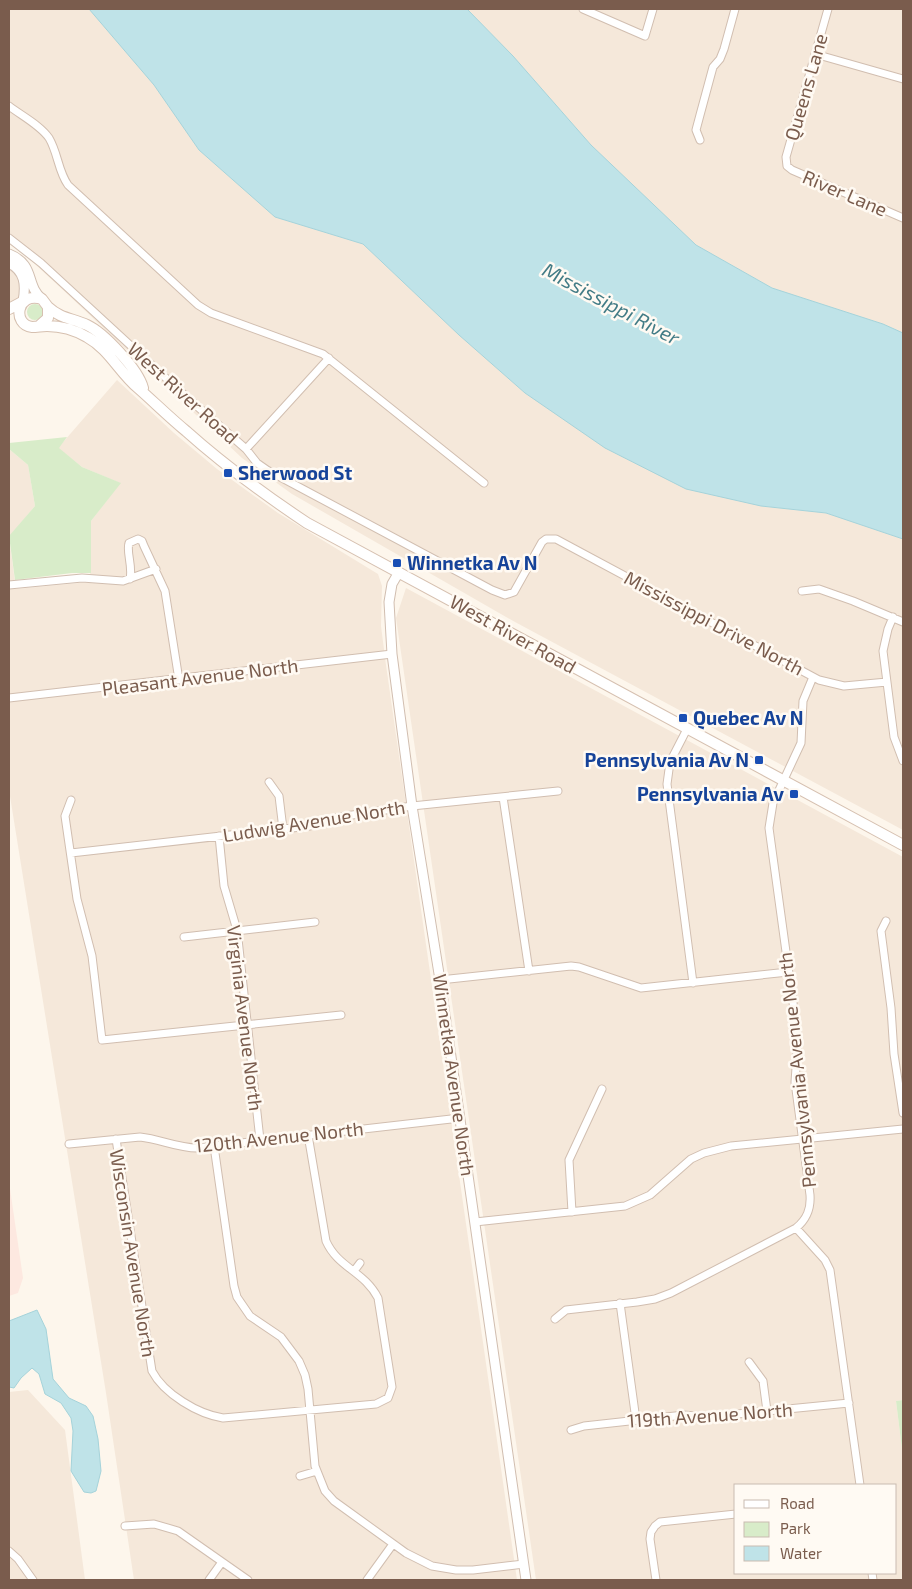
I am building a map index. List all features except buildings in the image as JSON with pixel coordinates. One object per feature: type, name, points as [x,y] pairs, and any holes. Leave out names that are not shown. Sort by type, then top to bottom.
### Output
[{"type":"main road","points":[[9,309],[31,298],[45,303],[48,318],[39,326],[30,326],[14,318],[9,318]]},
{"type":"main road","points":[[23,302],[19,310],[23,322]]},
{"type":"main road","name":"West River Road","points":[[45,303],[60,316],[89,326],[108,340],[142,384],[144,392]]},
{"type":"main road","name":"West River Road","points":[[39,326],[65,328],[91,339],[103,348],[134,385],[144,392],[186,432],[267,496],[322,531],[903,845]]},
{"type":"street","points":[[583,9],[645,36],[653,9]]},
{"type":"street","points":[[700,140],[696,130],[714,66],[720,59],[724,49],[735,9]]},
{"type":"street","name":"Queens Lane","points":[[787,166],[786,157],[828,9]]},
{"type":"street","points":[[815,54],[903,79]]},
{"type":"street","points":[[9,106],[41,130],[48,138],[63,178],[68,185],[198,305],[211,313],[316,351],[329,358],[484,483]]},
{"type":"street","name":"River Lane","points":[[787,166],[800,174],[903,218]]},
{"type":"street","name":"West River Road","points":[[9,238],[41,263],[246,449],[257,463],[287,482],[492,590],[505,595],[512,593],[516,588],[537,549],[546,539]]},
{"type":"street","points":[[9,254],[25,266],[35,291],[45,303]]},
{"type":"street","points":[[9,263],[16,268],[23,278],[25,288],[23,302]]},
{"type":"street","points":[[246,449],[329,358]]},
{"type":"street","name":"Mississippi Drive North","points":[[546,539],[552,538],[563,542],[814,677],[832,684],[844,686],[887,682]]},
{"type":"street","points":[[130,579],[132,568],[128,547],[129,542],[138,539],[142,541],[165,591],[179,680]]},
{"type":"street","points":[[9,585],[82,578],[114,581],[130,579],[156,569]]},
{"type":"street","name":"Winnetka Avenue North","points":[[399,572],[392,584],[388,602],[392,654],[412,806],[440,980],[526,1580]]},
{"type":"street","points":[[802,591],[819,590],[853,601],[903,622]]},
{"type":"street","points":[[893,617],[883,651],[894,737],[903,761]]},
{"type":"street","name":"Pleasant Avenue North","points":[[9,698],[179,680],[392,654]]},
{"type":"street","name":"Pennsylvania Avenue North","points":[[796,1228],[805,1219],[810,1202],[795,1082],[798,1039],[769,828],[773,803],[802,743],[803,701],[814,677]]},
{"type":"street","points":[[687,729],[670,762],[667,784],[693,983]]},
{"type":"street","points":[[269,782],[279,796],[283,829]]},
{"type":"street","name":"Ludwig Avenue North","points":[[71,853],[310,826],[339,817],[412,806],[558,791]]},
{"type":"street","points":[[504,797],[529,971]]},
{"type":"street","points":[[71,800],[65,816],[80,914],[92,956],[102,1040],[341,1015]]},
{"type":"street","name":"Virginia Avenue North","points":[[219,836],[224,886],[237,930],[246,1026],[260,1140]]},
{"type":"street","points":[[886,921],[881,932],[891,1008],[894,1054],[903,1113]]},
{"type":"street","points":[[184,937],[315,922]]},
{"type":"street","points":[[440,980],[579,967],[641,988],[788,972]]},
{"type":"street","points":[[572,1212],[569,1160],[602,1089]]},
{"type":"street","name":"120th Avenue North","points":[[69,1144],[140,1137],[190,1148],[460,1118]]},
{"type":"street","points":[[475,1222],[612,1209],[638,1202],[661,1186],[680,1167],[716,1149],[903,1129]]},
{"type":"street","points":[[308,1135],[326,1241],[330,1251],[338,1260],[354,1271],[360,1263]]},
{"type":"street","name":"Wisconsin Avenue North","points":[[116,1139],[148,1359],[157,1381],[176,1397],[213,1416],[235,1418],[376,1404],[388,1398],[392,1387],[378,1298],[365,1279],[354,1271]]},
{"type":"street","points":[[214,1146],[237,1297],[250,1316],[281,1337],[299,1361],[306,1375],[317,1471],[325,1491],[334,1501],[421,1562],[444,1569],[473,1570],[524,1564]]},
{"type":"street","points":[[554,1319],[566,1310],[655,1299],[671,1294],[796,1228],[825,1260],[830,1270],[860,1484]]},
{"type":"street","points":[[620,1303],[636,1420]]},
{"type":"street","points":[[749,1362],[763,1381],[767,1411]]},
{"type":"street","name":"119th Avenue North","points":[[571,1430],[584,1426],[684,1415],[707,1417],[849,1403]]},
{"type":"street","points":[[300,1476],[317,1471]]},
{"type":"street","points":[[656,1580],[650,1539],[651,1532],[655,1526],[666,1521],[734,1514]]},
{"type":"street","points":[[125,1526],[154,1524],[178,1531],[248,1580]]},
{"type":"street","points":[[367,1580],[393,1544]]},
{"type":"street","points":[[9,1551],[18,1558],[33,1580]]},
{"type":"street","points":[[209,1580],[222,1562]]},
{"type":"shaded area","points":[[9,9],[89,9],[154,85],[199,150],[275,217],[363,244],[459,335],[525,393],[761,506],[826,513],[903,539],[903,830],[515,622],[292,494],[242,458],[24,254],[9,244]]},
{"type":"shaded area","points":[[467,9],[903,9],[903,333],[883,324],[772,288],[696,245],[591,145],[513,56]]},
{"type":"shaded area","points":[[9,265],[19,274],[22,298],[9,308]]},
{"type":"shaded area","points":[[117,380],[174,433],[217,469],[278,513],[378,574],[382,586],[381,626],[386,665],[517,1580],[134,1580],[106,1393],[9,790],[9,537],[16,589],[90,583],[91,521],[120,483],[82,467],[58,448]]},
{"type":"shaded area","points":[[9,449],[28,465],[35,506],[9,537]]},
{"type":"shaded area","points":[[406,588],[903,857],[903,1400],[896,1401],[903,1457],[903,1580],[536,1580],[396,618]]},
{"type":"shaded area","points":[[9,1182],[23,1278],[18,1293],[9,1296]]},
{"type":"shaded area","points":[[28,1390],[65,1430],[85,1580],[9,1580],[9,1392]]},
{"type":"green space","points":[[35,304],[43,312],[35,320],[27,312]]},
{"type":"green space","points":[[67,437],[59,448],[82,467],[121,483],[91,521],[91,573],[72,573],[15,580],[9,536],[35,506],[28,465],[9,449],[9,443]]},
{"type":"green space","points":[[903,1400],[903,1457],[896,1401]]},
{"type":"water","name":"Mississippi River","points":[[89,9],[467,9],[513,56],[591,145],[696,245],[772,288],[883,324],[903,333],[903,539],[826,513],[761,506],[686,489],[605,448],[525,393],[459,335],[363,244],[275,217],[199,150],[154,85]]},
{"type":"water","points":[[37,1310],[46,1329],[53,1379],[69,1398],[86,1406],[93,1416],[98,1439],[101,1471],[96,1491],[91,1493],[84,1492],[71,1471],[73,1431],[71,1418],[61,1403],[45,1394],[39,1374],[32,1368],[14,1388],[9,1387],[9,1321]]},
{"type":"place","name":"Sherwood St","points":[[228,473]]},
{"type":"place","name":"Winnetka Av N","points":[[397,563]]},
{"type":"place","name":"Quebec Av N","points":[[683,718]]},
{"type":"place","name":"Pennsylvania Av N","points":[[759,760]]},
{"type":"place","name":"Pennsylvania Av","points":[[794,794]]}]
